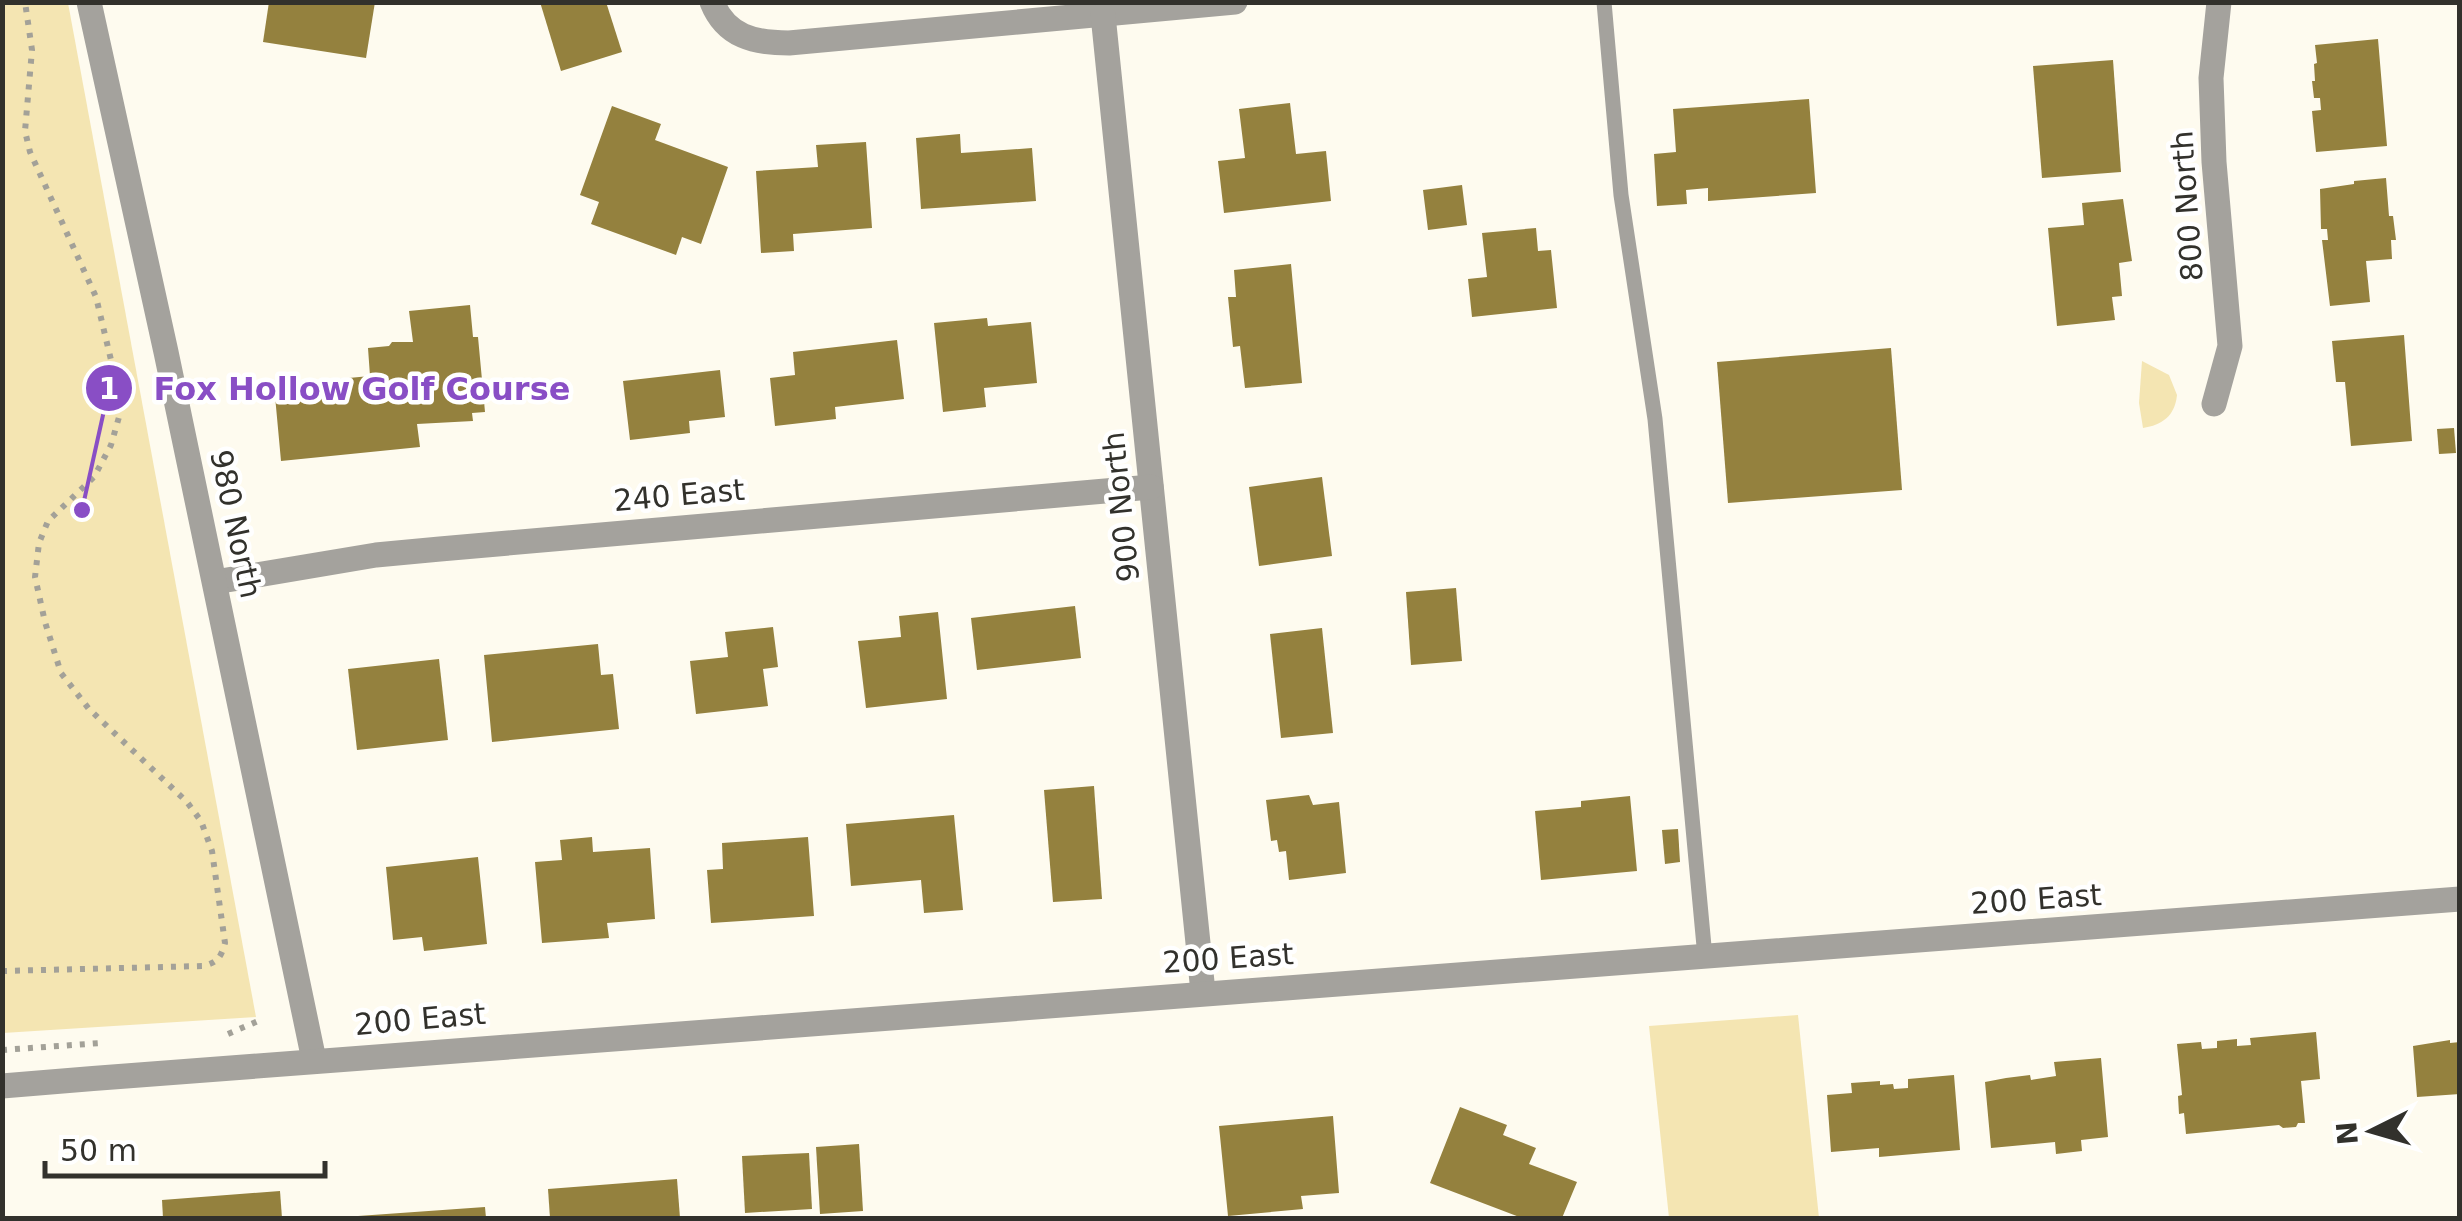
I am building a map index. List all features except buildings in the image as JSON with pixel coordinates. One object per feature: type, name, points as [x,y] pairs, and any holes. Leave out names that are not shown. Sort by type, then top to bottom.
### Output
[{"type":"street","name":"980 North","points":[[89,2],[314,1060]]},
{"type":"street","points":[[712,2],[732,32],[761,43],[1235,2]]},
{"type":"street","name":"800 North","points":[[2214,404],[2230,346],[2211,78],[2219,2]]},
{"type":"street","name":"900 North","points":[[1103,15],[1203,992]]},
{"type":"street","name":"240 East","points":[[215,582],[376,555],[1151,486]]},
{"type":"street","name":"200 East","points":[[2,1086],[2460,899]]},
{"type":"lane","points":[[1604,2],[1621,195],[1656,420],[1705,957]]},
{"type":"path","points":[[2,971],[204,966],[222,956],[225,943],[212,851],[201,821],[187,802],[89,710],[61,673],[35,576],[39,543],[48,521],[94,477],[111,445],[119,417],[116,381],[96,297],[30,152],[26,131],[32,50],[24,2]]},
{"type":"path","points":[[209,1035],[228,1034],[258,1021]]},
{"type":"path","points":[[2,1050],[115,1042]]},
{"type":"shaded area","points":[[3,2],[68,3],[256,1017],[3,1033]]},
{"type":"shaded area","points":[[2142,361],[2169,375],[2177,395],[2174,409],[2166,418],[2143,428],[2139,403]]},
{"type":"shaded area","points":[[1798,1015],[1819,1218],[1669,1218],[1649,1026]]},
{"type":"place","name":"Fox Hollow Golf Course","points":[[82,510]]}]
